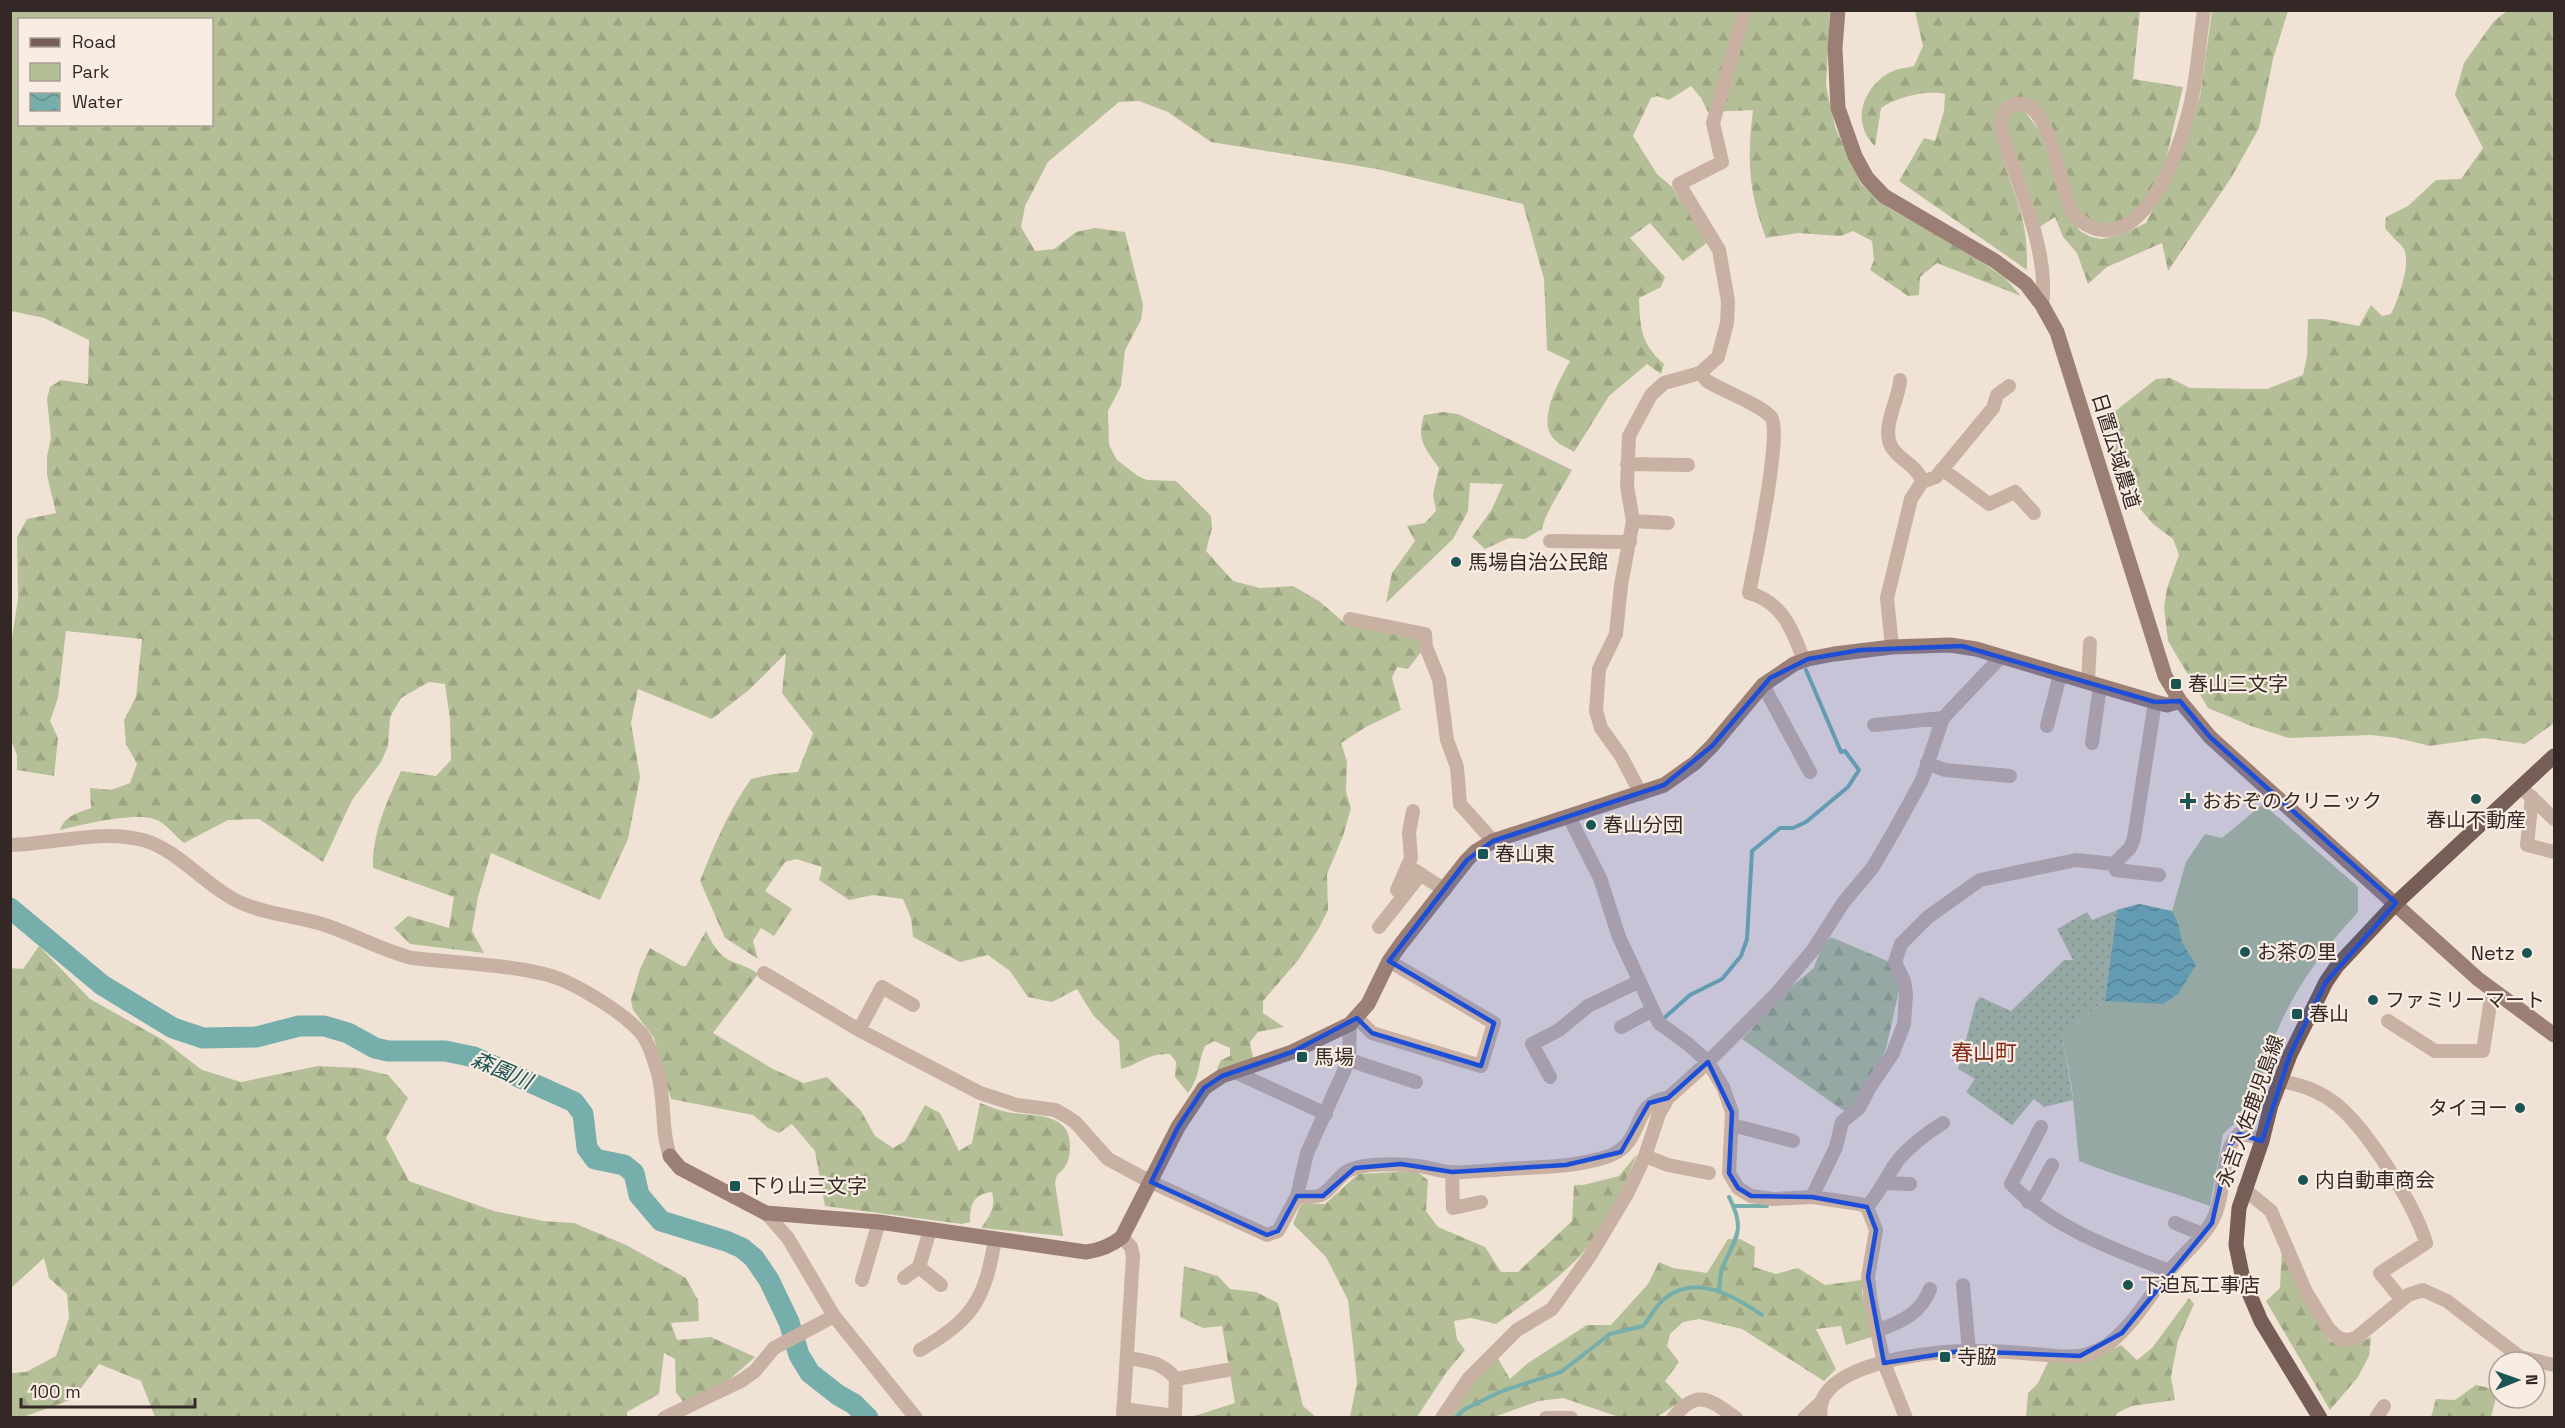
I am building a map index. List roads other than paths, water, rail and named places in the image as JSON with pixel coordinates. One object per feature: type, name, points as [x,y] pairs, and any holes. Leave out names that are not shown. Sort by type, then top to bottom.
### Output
[{"type":"main road","name":"永吉入佐鹿児島線","points":[[2320,1418],[2261,1321],[2243,1279],[2236,1245],[2236,1230],[2244,1189],[2262,1141],[2280,1081],[2290,1054],[2326,982],[2350,951],[2396,903],[2527,792],[2554,756]]},
{"type":"street","points":[[1641,794],[1621,756],[1601,728],[1596,711],[1599,669],[1616,634],[1621,585],[1633,521],[1627,486],[1629,436],[1650,395],[1664,383],[1700,373],[1718,357],[1724,342],[1728,301],[1719,250],[1679,184],[1722,162],[1713,123],[1745,10]]},
{"type":"street","name":"日置広域農道","points":[[1838,10],[1835,48],[1838,108],[1855,156],[1867,178],[1884,196],[1995,261],[2026,284],[2042,305],[2056,332],[2070,370],[2165,676],[2180,702],[2210,737],[2469,971],[2554,1035]]},
{"type":"street","points":[[2042,305],[2044,292],[2042,271],[2031,222],[2001,130],[2001,116],[2007,108],[2016,103],[2025,104],[2035,112],[2047,131],[2070,209],[2079,220],[2090,227],[2102,230],[2117,230],[2133,222],[2159,190],[2182,133],[2193,93],[2204,10]]},
{"type":"street","points":[[1700,373],[1714,385],[1765,412],[1775,422],[1776,431],[1769,483],[1749,593],[1772,603],[1784,616],[1793,631],[1804,661]]},
{"type":"street","points":[[1900,380],[1900,386],[1893,401],[1889,440],[1897,453],[1920,473],[1922,482]]},
{"type":"street","points":[[1892,647],[1887,598],[1911,499],[1922,482],[1936,477],[1993,408],[1997,395],[2009,386]]},
{"type":"street","points":[[1627,464],[1688,465]]},
{"type":"street","points":[[1942,469],[1989,504],[2014,492],[2034,513]]},
{"type":"street","points":[[1633,521],[1668,523]]},
{"type":"street","points":[[1550,541],[1630,542]]},
{"type":"street","points":[[1350,618],[1425,634],[1426,647],[1439,679],[1447,740],[1458,767],[1460,804],[1492,841]]},
{"type":"street","points":[[2090,643],[2094,684],[2092,743]]},
{"type":"street","points":[[766,1213],[879,1222],[1086,1252],[1108,1247],[1122,1237],[1178,1127],[1204,1088],[1222,1076],[1292,1052],[1354,1021],[1368,1004],[1389,961],[1475,852],[1492,841],[1664,785],[1695,763],[1727,730],[1763,685],[1782,670],[1804,661],[1892,647],[1950,645],[1976,649],[2167,705],[2180,702]]},
{"type":"street","points":[[1442,1418],[1469,1378],[1517,1330],[1552,1309],[1599,1241],[1627,1194],[1645,1155],[1659,1114],[1668,1098],[1708,1062],[1776,994],[1813,950],[1843,903],[1873,867],[1922,780],[1943,718],[2001,657]]},
{"type":"street","points":[[2047,726],[2060,675]]},
{"type":"street","points":[[1763,685],[1810,772]]},
{"type":"street","points":[[2114,864],[2130,848],[2134,838],[2156,702]]},
{"type":"street","points":[[1875,725],[1943,718]]},
{"type":"street","points":[[1927,763],[1945,770],[2010,776]]},
{"type":"street","points":[[2527,792],[2554,819]]},
{"type":"street","points":[[2527,792],[2527,845],[2554,852]]},
{"type":"street","points":[[1396,890],[1411,858],[1409,833],[1413,810]]},
{"type":"street","points":[[1569,817],[1599,878],[1619,937],[1659,1023],[1708,1062],[1723,1087],[1732,1112],[1730,1173],[1738,1188],[1751,1196],[1773,1199],[1812,1197],[1867,1207],[1876,1230],[1868,1276],[1884,1363],[1906,1418]]},
{"type":"street","points":[[10,845],[121,836],[145,841],[165,850],[216,888],[257,909],[326,925],[396,954],[551,976],[574,986],[612,1009],[641,1034],[657,1071],[662,1097],[664,1139],[670,1155],[680,1168],[766,1213],[788,1238],[834,1316],[915,1418]]},
{"type":"street","points":[[1812,1197],[1836,1147],[1842,1122],[1859,1108],[1893,1053],[1904,1024],[1906,994],[1904,981],[1895,962],[1901,944],[1928,917],[1980,880],[2076,860],[2114,864]]},
{"type":"street","points":[[2114,864],[2116,870],[2159,875]]},
{"type":"street","points":[[1408,866],[1445,890]]},
{"type":"street","points":[[1379,927],[1421,874]]},
{"type":"street","points":[[1354,1021],[1372,1033],[1481,1066],[1494,1023],[1389,961]]},
{"type":"street","points":[[764,974],[859,1030],[980,1093],[1017,1105],[1055,1110],[1080,1127],[1108,1159],[1151,1182],[1267,1235],[1278,1231],[1297,1196],[1307,1154],[1349,1060],[1354,1021]]},
{"type":"street","points":[[1550,1077],[1532,1044],[1558,1029],[1588,1006],[1640,981]]},
{"type":"street","points":[[859,1030],[882,987],[913,1005]]},
{"type":"street","points":[[2388,1021],[2435,1051],[2483,1051],[2491,998],[2498,994]]},
{"type":"street","points":[[1621,1027],[1653,1010]]},
{"type":"street","points":[[1349,1060],[1416,1082]]},
{"type":"street","points":[[1235,1072],[1326,1114]]},
{"type":"street","points":[[2280,1081],[2311,1089],[2334,1102],[2354,1123],[2399,1187],[2426,1244],[2380,1273],[2402,1300]]},
{"type":"street","points":[[1297,1196],[1308,1198],[1323,1196],[1346,1173],[1355,1168],[1401,1164],[1452,1172],[1566,1165],[1604,1158],[1621,1152],[1627,1145],[1649,1103],[1657,1099],[1668,1098]]},
{"type":"street","points":[[1867,1207],[1898,1161],[1931,1130],[1943,1123]]},
{"type":"street","points":[[1732,1125],[1793,1141]]},
{"type":"street","points":[[2042,1127],[2011,1184],[2028,1202],[2105,1247],[2169,1271]]},
{"type":"street","points":[[1803,1418],[1821,1402],[1830,1387],[1841,1377],[1884,1363],[1923,1355],[1969,1351],[2063,1357],[2090,1354],[2111,1343],[2122,1333],[2169,1271],[2212,1223],[2223,1190],[2230,1145],[2239,1134],[2253,1136],[2262,1141]]},
{"type":"street","points":[[1645,1155],[1668,1165],[1709,1173]]},
{"type":"street","points":[[2028,1202],[2036,1195],[2052,1165]]},
{"type":"street","points":[[1452,1172],[1453,1208],[1481,1202]]},
{"type":"street","points":[[1885,1183],[1910,1184]]},
{"type":"street","points":[[2244,1189],[2271,1211],[2306,1292],[2328,1328],[2338,1338],[2347,1340],[2356,1338],[2402,1300],[2415,1291],[2423,1290],[2434,1293],[2456,1308],[2520,1358],[2554,1365]]},
{"type":"street","points":[[862,1280],[879,1222]]},
{"type":"street","points":[[2175,1223],[2202,1233]]},
{"type":"street","points":[[904,1278],[919,1267],[930,1230]]},
{"type":"street","points":[[1122,1237],[1131,1247],[1133,1256],[1123,1413],[1175,1416],[1176,1379],[1156,1362],[1128,1358]]},
{"type":"street","points":[[920,1350],[949,1333],[967,1316],[978,1301],[989,1273],[995,1239]]},
{"type":"street","points":[[919,1267],[942,1285]]},
{"type":"street","points":[[1963,1285],[1969,1351]]},
{"type":"street","points":[[1878,1330],[1899,1323],[1914,1312],[1922,1305],[1930,1289]]},
{"type":"street","points":[[664,1418],[741,1381],[755,1371],[774,1348],[834,1316]]},
{"type":"street","points":[[1176,1379],[1227,1370]]},
{"type":"street","points":[[1673,1418],[1684,1403],[1701,1399],[1719,1406],[1736,1418]]},
{"type":"street","points":[[1821,1402],[1821,1418]]},
{"type":"street","points":[[1546,1418],[1570,1418]]},
{"type":"water","points":[[2139,904],[2172,911],[2178,923],[2182,942],[2196,965],[2178,994],[2163,1004],[2105,1001],[2117,910]]},
{"type":"waterway","points":[[1663,1019],[1690,995],[1722,979],[1741,956],[1747,939],[1752,851],[1780,828],[1793,828],[1806,822],[1848,787],[1859,770],[1845,751],[1841,752],[1806,670]]},
{"type":"waterway","name":"森園川","points":[[10,908],[102,985],[173,1028],[203,1038],[256,1037],[299,1026],[324,1026],[348,1033],[375,1048],[388,1051],[445,1051],[474,1057],[574,1102],[583,1114],[587,1148],[595,1159],[624,1165],[634,1173],[639,1195],[661,1221],[726,1241],[742,1248],[754,1258],[769,1280],[789,1322],[799,1355],[810,1373],[838,1395],[854,1404],[868,1418]]},
{"type":"waterway","points":[[1719,1290],[1722,1269],[1735,1240],[1738,1226],[1729,1197]]},
{"type":"waterway","points":[[1733,1206],[1767,1206]]},
{"type":"waterway","points":[[1455,1418],[1465,1409],[1502,1391],[1561,1372],[1610,1334],[1643,1326],[1660,1303],[1675,1292],[1701,1287],[1714,1290],[1762,1315]]},
{"type":"place","name":"馬場自治公民館","points":[[1456,562]]},
{"type":"place","name":"春山三文字","points":[[2176,684]]},
{"type":"place","name":"春山不動産","points":[[2476,799]]},
{"type":"place","name":"おおぞのクリニック","points":[[2188,801]]},
{"type":"place","name":"春山分団","points":[[1591,825]]},
{"type":"place","name":"春山東","points":[[1483,854]]},
{"type":"place","name":"お茶の里","points":[[2245,952]]},
{"type":"place","name":"Netz","points":[[2527,953]]},
{"type":"place","name":"ファミリーマート","points":[[2373,1000]]},
{"type":"place","name":"春山","points":[[2297,1014]]},
{"type":"place","name":"馬場","points":[[1302,1057]]},
{"type":"place","name":"タイヨー","points":[[2520,1108]]},
{"type":"place","name":"内自動車商会","points":[[2303,1180]]},
{"type":"place","name":"下り山三文字","points":[[735,1186]]},
{"type":"place","name":"下迫瓦工事店","points":[[2128,1285]]},
{"type":"place","name":"寺脇","points":[[1945,1357]]},
{"type":"district","name":"春山町","points":[[1984,1052]]}]
